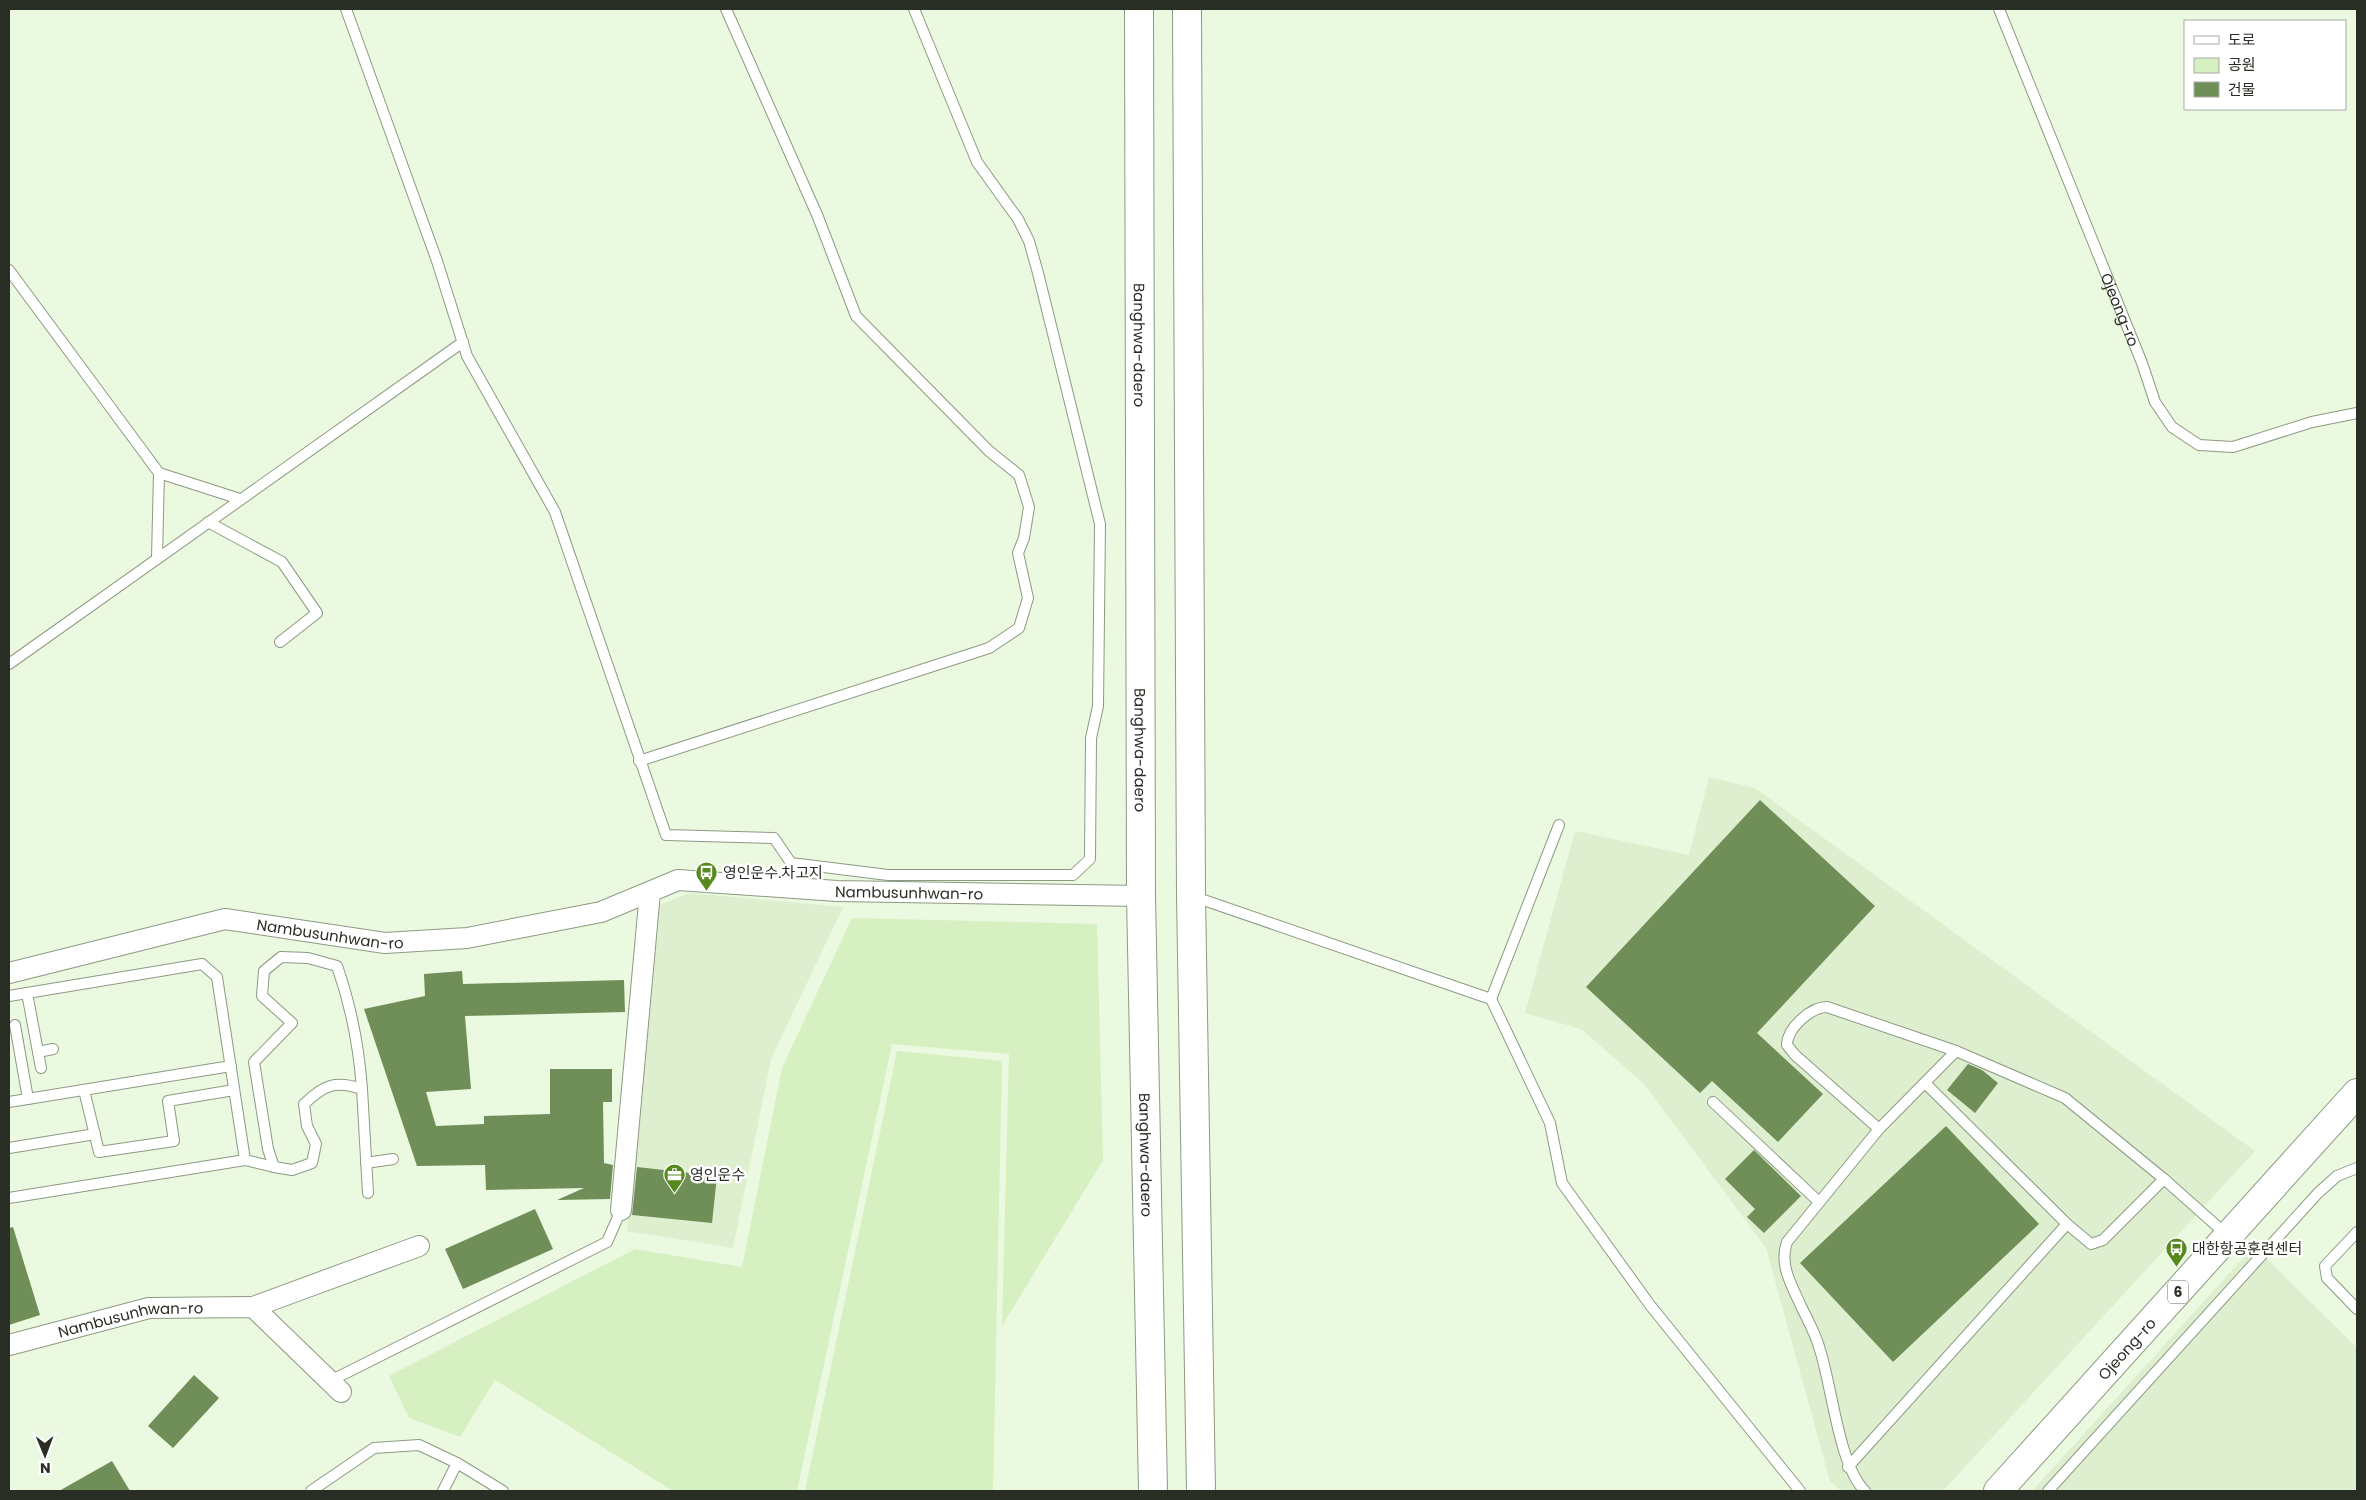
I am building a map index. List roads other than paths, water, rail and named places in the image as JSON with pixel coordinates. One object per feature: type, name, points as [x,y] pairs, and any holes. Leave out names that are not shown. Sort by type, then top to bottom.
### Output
[{"type":"main road","name":"Banghwa-daero","points":[[1139,9],[1140,896],[1153,1491]]},
{"type":"main road","points":[[1187,9],[1192,895],[1201,1491]]},
{"type":"main road","name":"Ojeong-ro","points":[[1998,1491],[2357,1093]]},
{"type":"street","name":"Nambusunhwan-ro","points":[[9,973],[225,919],[385,943],[467,938],[601,912],[678,880],[837,891],[1140,896]]},
{"type":"street","points":[[621,1210],[650,892]]},
{"type":"street","name":"Nambusunhwan-ro","points":[[9,1345],[149,1308],[253,1307],[420,1246]]},
{"type":"street","points":[[253,1307],[336,1386]]},
{"type":"lane","points":[[346,9],[437,261],[467,356],[554,512],[666,835],[774,838],[791,863],[888,875],[1073,875],[1090,859],[1091,738],[1098,706],[1100,524],[1029,241],[1018,219],[977,162],[914,9]]},
{"type":"lane","points":[[639,761],[990,648],[1019,628],[1028,598],[1018,553],[1024,538],[1029,507],[1019,475],[990,451],[856,316],[818,217],[726,9]]},
{"type":"lane","name":"Ojeong-ro","points":[[1999,9],[2142,363],[2155,402],[2172,427],[2199,445],[2233,447],[2312,422],[2357,413]]},
{"type":"lane","points":[[9,270],[159,474],[240,500]]},
{"type":"lane","points":[[9,664],[463,342]]},
{"type":"lane","points":[[157,558],[159,474]]},
{"type":"lane","points":[[208,522],[282,562],[317,613],[280,642]]},
{"type":"lane","points":[[1491,999],[1559,825]]},
{"type":"lane","points":[[1192,895],[1491,999],[1550,1123],[1562,1183],[1650,1305],[1800,1491]]},
{"type":"lane","points":[[274,1167],[268,1149],[254,1062],[292,1023],[262,996],[264,971],[281,957],[308,958],[337,966],[348,997],[360,1062],[368,1193]]},
{"type":"lane","points":[[9,996],[202,964],[217,977],[245,1160]]},
{"type":"lane","points":[[27,993],[41,1068]]},
{"type":"lane","points":[[1879,1129],[1790,1049],[1787,1040],[1790,1034],[1808,1014],[1819,1007],[1827,1007],[1956,1051],[2065,1098],[2164,1179],[2228,1236]]},
{"type":"lane","points":[[15,1025],[13,1041],[28,1099]]},
{"type":"lane","points":[[38,1052],[52,1049]]},
{"type":"lane","points":[[1865,1491],[1848,1468],[1820,1347],[1788,1276],[1783,1257],[1787,1242],[1879,1129],[1956,1051]]},
{"type":"lane","points":[[9,1102],[231,1066]]},
{"type":"lane","points":[[9,1198],[245,1160],[292,1170],[312,1163],[316,1144],[307,1126],[304,1104],[321,1088],[344,1083],[362,1089]]},
{"type":"lane","points":[[1925,1083],[2086,1242],[2097,1244],[2164,1179]]},
{"type":"lane","points":[[84,1090],[99,1152],[174,1141],[168,1101],[234,1090]]},
{"type":"lane","points":[[1713,1102],[1819,1202]]},
{"type":"lane","points":[[9,1148],[95,1134]]},
{"type":"lane","points":[[366,1163],[393,1159]]},
{"type":"lane","points":[[2048,1491],[2318,1193],[2337,1176],[2357,1168]]},
{"type":"lane","points":[[336,1386],[607,1242],[621,1210]]},
{"type":"lane","points":[[1848,1468],[2068,1224]]},
{"type":"lane","points":[[2357,1232],[2327,1262],[2325,1272],[2327,1278],[2357,1309]]},
{"type":"lane","points":[[311,1491],[374,1448],[419,1446],[457,1462],[503,1491]]},
{"type":"lane","points":[[443,1491],[457,1462]]},
{"type":"place","name":"영인운수.차고지","points":[[707,891]]},
{"type":"place","name":"영인운수","points":[[674,1193]]},
{"type":"place","name":"대한항공훈련센터","points":[[2176,1267]]}]
